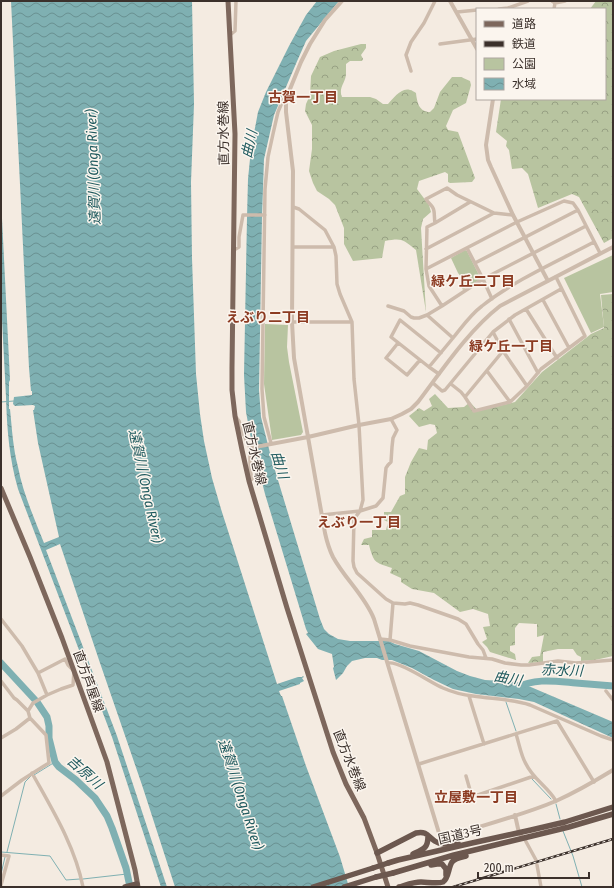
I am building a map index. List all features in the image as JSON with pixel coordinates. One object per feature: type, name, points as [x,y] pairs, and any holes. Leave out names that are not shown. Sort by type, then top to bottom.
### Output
[{"type":"highway","name":"国道3号","points":[[313,887],[398,860],[565,822],[613,808]]},
{"type":"highway","name":"国道3号","points":[[344,887],[454,855],[569,827],[613,814]]},
{"type":"highway","points":[[377,853],[416,833],[421,832],[426,833],[438,843],[472,842]]},
{"type":"highway","points":[[398,860],[427,846],[428,836]]},
{"type":"highway","points":[[402,887],[412,883],[441,882],[446,879],[452,862],[456,859],[495,845]]},
{"type":"highway","points":[[402,870],[442,864],[446,869],[447,877]]},
{"type":"highway","points":[[125,887],[136,885]]},
{"type":"main road","name":"直方水巻線","points":[[228,1],[236,134],[232,368],[232,390],[235,416],[250,481],[287,608],[333,752],[346,784],[364,818],[388,887]]},
{"type":"main road","name":"直方芦屋線","points":[[1,488],[30,557],[74,671],[110,772],[135,870],[136,885]]},
{"type":"street","points":[[230,35],[235,32],[236,1]]},
{"type":"street","points":[[342,1],[325,20],[310,44],[288,94],[286,103],[293,171],[292,322],[294,358],[329,548],[334,558],[372,612],[439,833],[442,836],[445,837],[515,816],[556,801],[594,782],[613,770]]},
{"type":"street","points":[[411,71],[406,55],[411,42],[424,23],[435,1]]},
{"type":"street","points":[[450,1],[476,47]]},
{"type":"street","points":[[508,8],[528,1]]},
{"type":"street","points":[[554,2],[565,1]]},
{"type":"street","points":[[457,12],[476,10]]},
{"type":"street","points":[[440,44],[476,39]]},
{"type":"street","points":[[270,443],[264,417],[262,389],[265,189],[268,157],[278,112],[283,100],[288,94]]},
{"type":"street","points":[[493,100],[486,145],[491,167],[513,214],[548,281]]},
{"type":"street","points":[[435,223],[433,207],[428,204],[426,199],[447,188],[470,202],[494,213],[513,214]]},
{"type":"street","points":[[426,269],[517,222],[564,201],[573,202],[600,253]]},
{"type":"street","points":[[442,306],[428,286],[426,269],[427,227],[470,202]]},
{"type":"street","points":[[293,207],[299,209],[325,230],[334,247],[336,256],[337,284],[352,322],[354,379],[359,425],[363,500],[360,511],[354,518],[354,567],[357,573],[386,599],[393,603],[410,603],[418,605],[458,619],[466,624],[483,650],[486,658]]},
{"type":"street","points":[[475,263],[578,210]]},
{"type":"street","points":[[426,249],[494,213]]},
{"type":"street","points":[[234,250],[239,247],[239,237],[243,215],[265,215]]},
{"type":"street","points":[[388,306],[404,310],[414,318],[427,315],[483,279],[586,226]]},
{"type":"street","points":[[429,368],[470,317],[481,306],[505,290],[542,269],[594,242]]},
{"type":"street","points":[[293,247],[334,247]]},
{"type":"street","points":[[250,448],[391,419],[402,414],[411,409],[418,402],[475,329],[491,313],[511,300],[613,247]]},
{"type":"street","points":[[467,248],[492,299]]},
{"type":"street","points":[[450,384],[465,397],[474,410],[510,402],[541,370],[585,336],[561,290],[556,277]]},
{"type":"street","points":[[433,383],[442,391],[445,390],[493,332],[515,315],[561,290]]},
{"type":"street","points":[[543,300],[569,348]]},
{"type":"street","points":[[526,309],[557,358]]},
{"type":"street","points":[[427,315],[453,338]]},
{"type":"street","points":[[509,319],[538,373]]},
{"type":"street","points":[[439,374],[429,368],[391,337],[400,320],[441,353]]},
{"type":"street","points":[[292,322],[352,322]]},
{"type":"street","points":[[493,332],[503,351],[527,386]]},
{"type":"street","points":[[398,343],[386,358],[407,375],[420,360]]},
{"type":"street","points":[[465,397],[503,351]]},
{"type":"street","points":[[487,371],[510,402]]},
{"type":"street","points":[[235,416],[239,421],[250,448],[250,470],[252,479],[250,481]]},
{"type":"street","points":[[322,515],[360,511],[376,506],[383,498],[386,468],[391,462],[393,438],[397,430],[391,419]]},
{"type":"street","points":[[390,640],[393,603]]},
{"type":"street","points":[[1,619],[22,646],[38,673],[47,695]]},
{"type":"street","points":[[381,640],[390,640],[417,648],[469,657],[492,659],[505,663],[529,665],[558,661],[576,663],[613,660]]},
{"type":"street","points":[[28,711],[33,703],[38,700],[73,685],[74,671],[65,659],[38,673]]},
{"type":"street","points":[[388,662],[392,662],[410,670],[443,688],[469,696],[520,702],[530,705],[613,740]]},
{"type":"street","points":[[1,681],[14,698],[28,711],[30,718],[46,735],[49,763],[32,773],[1,796]]},
{"type":"street","points":[[606,691],[613,700]]},
{"type":"street","points":[[469,696],[484,744]]},
{"type":"street","points":[[1,738],[30,718]]},
{"type":"street","points":[[419,764],[557,721],[594,782]]},
{"type":"street","points":[[516,734],[525,764],[534,776],[553,795],[556,801]]},
{"type":"street","points":[[32,773],[58,820],[76,862],[83,887]]},
{"type":"street","points":[[466,776],[472,798],[534,776]]},
{"type":"street","points":[[515,816],[519,833],[524,838],[536,860]]},
{"type":"street","points":[[1,855],[9,856],[1,885]]},
{"type":"street","points":[[537,865],[541,887]]},
{"type":"green space","points":[[596,1],[613,1],[613,238],[604,243],[579,197],[572,194],[538,208],[528,174],[522,168],[512,169],[509,150],[506,146],[507,141],[496,132],[501,100],[606,100],[606,8],[591,8]]},
{"type":"green space","points":[[366,44],[366,48],[361,55],[363,59],[362,61],[350,61],[346,64],[346,77],[341,91],[342,97],[370,97],[383,104],[388,104],[403,90],[411,90],[416,93],[419,106],[426,112],[430,112],[434,108],[440,92],[452,77],[461,77],[470,81],[471,85],[466,103],[453,110],[446,126],[448,130],[458,132],[475,178],[472,182],[450,183],[448,182],[448,174],[445,172],[419,181],[417,189],[429,205],[431,212],[423,219],[421,228],[426,312],[416,250],[402,240],[385,241],[382,258],[353,261],[344,244],[344,228],[335,205],[317,191],[309,171],[312,149],[312,125],[305,111],[310,95],[311,76],[320,57],[334,51]]},
{"type":"green space","points":[[465,250],[467,251],[480,277],[479,280],[463,290],[461,286],[464,285],[464,280],[458,273],[451,258]]},
{"type":"green space","points":[[613,255],[613,292],[600,294],[604,327],[591,333],[564,278]]},
{"type":"green space","points":[[613,294],[613,656],[581,661],[581,657],[577,655],[573,649],[558,649],[543,652],[543,662],[528,663],[532,657],[540,656],[544,635],[537,637],[537,624],[519,623],[515,628],[515,645],[510,646],[510,651],[515,654],[516,660],[490,652],[482,642],[487,639],[483,627],[490,626],[488,614],[473,609],[460,612],[434,593],[412,589],[401,582],[401,578],[390,573],[392,568],[378,563],[374,559],[369,545],[361,545],[364,539],[372,537],[372,530],[386,530],[388,522],[384,520],[384,512],[391,512],[400,496],[405,494],[405,477],[411,462],[419,448],[427,450],[428,440],[437,433],[435,425],[430,424],[419,427],[409,416],[419,408],[424,411],[432,406],[429,399],[435,394],[448,408],[464,407],[470,402],[478,411],[515,402],[542,372],[591,334],[604,328],[601,295]]},
{"type":"green space","points":[[265,324],[288,325],[287,347],[303,432],[301,435],[272,440],[264,384]]},
{"type":"water","name":"遠賀川 (Onga River)","points":[[11,1],[192,1],[194,104],[191,182],[192,258],[196,374],[204,441],[212,478],[221,509],[277,684],[298,677],[304,677],[302,678],[304,681],[300,684],[279,691],[340,857],[349,887],[175,887],[60,544],[46,550],[117,736],[167,887],[161,887],[112,737],[18,489],[9,443],[1,300],[1,198],[10,380],[9,409],[15,453],[26,496],[44,543],[59,537],[38,443],[33,410],[35,406],[15,406],[13,404],[14,397],[32,395],[32,391],[29,368]]},
{"type":"water","points":[[317,1],[339,1],[306,41],[274,115],[264,159],[259,390],[261,417],[271,457],[324,629],[338,639],[350,641],[389,641],[419,651],[457,671],[470,676],[485,680],[519,682],[613,722],[613,738],[534,702],[476,694],[453,689],[412,668],[392,660],[365,658],[352,661],[336,680],[332,654],[318,649],[306,634],[308,633],[265,494],[251,439],[246,412],[244,375],[248,179],[251,149],[258,112],[266,92],[289,46],[306,15]]},
{"type":"waterway","points":[[1,402],[14,401]]},
{"type":"waterway","name":"吉原川","points":[[1,663],[37,702],[47,717],[49,738],[55,762],[95,798],[107,816],[126,868],[130,887]]},
{"type":"waterway","name":"赤水川","points":[[515,688],[537,681],[613,686]]},
{"type":"waterway","points":[[506,702],[516,731]]},
{"type":"waterway","points":[[34,775],[55,762]]},
{"type":"waterway","points":[[7,852],[25,782],[31,776]]},
{"type":"waterway","points":[[532,779],[551,799]]},
{"type":"waterway","points":[[556,804],[560,819]]},
{"type":"waterway","points":[[563,831],[573,856],[582,887]]},
{"type":"waterway","points":[[1,852],[50,856],[66,880],[80,879]]},
{"type":"waterway","points":[[1,874],[5,857]]},
{"type":"waterway","points":[[83,879],[127,874]]},
{"type":"railway","points":[[453,887],[613,839]]},
{"type":"district","name":"古賀一丁目","points":[[303,97]]},
{"type":"district","name":"緑ケ丘二丁目","points":[[473,281]]},
{"type":"district","name":"えぶり二丁目","points":[[268,317]]},
{"type":"district","name":"緑ケ丘一丁目","points":[[511,346]]},
{"type":"district","name":"えぶり一丁目","points":[[359,522]]},
{"type":"district","name":"立屋敷一丁目","points":[[476,797]]},
{"type":"water label","name":"曲川","points":[[249,144]]},
{"type":"water label","name":"曲川","points":[[280,465]]},
{"type":"water label","name":"曲川","points":[[508,678]]}]
